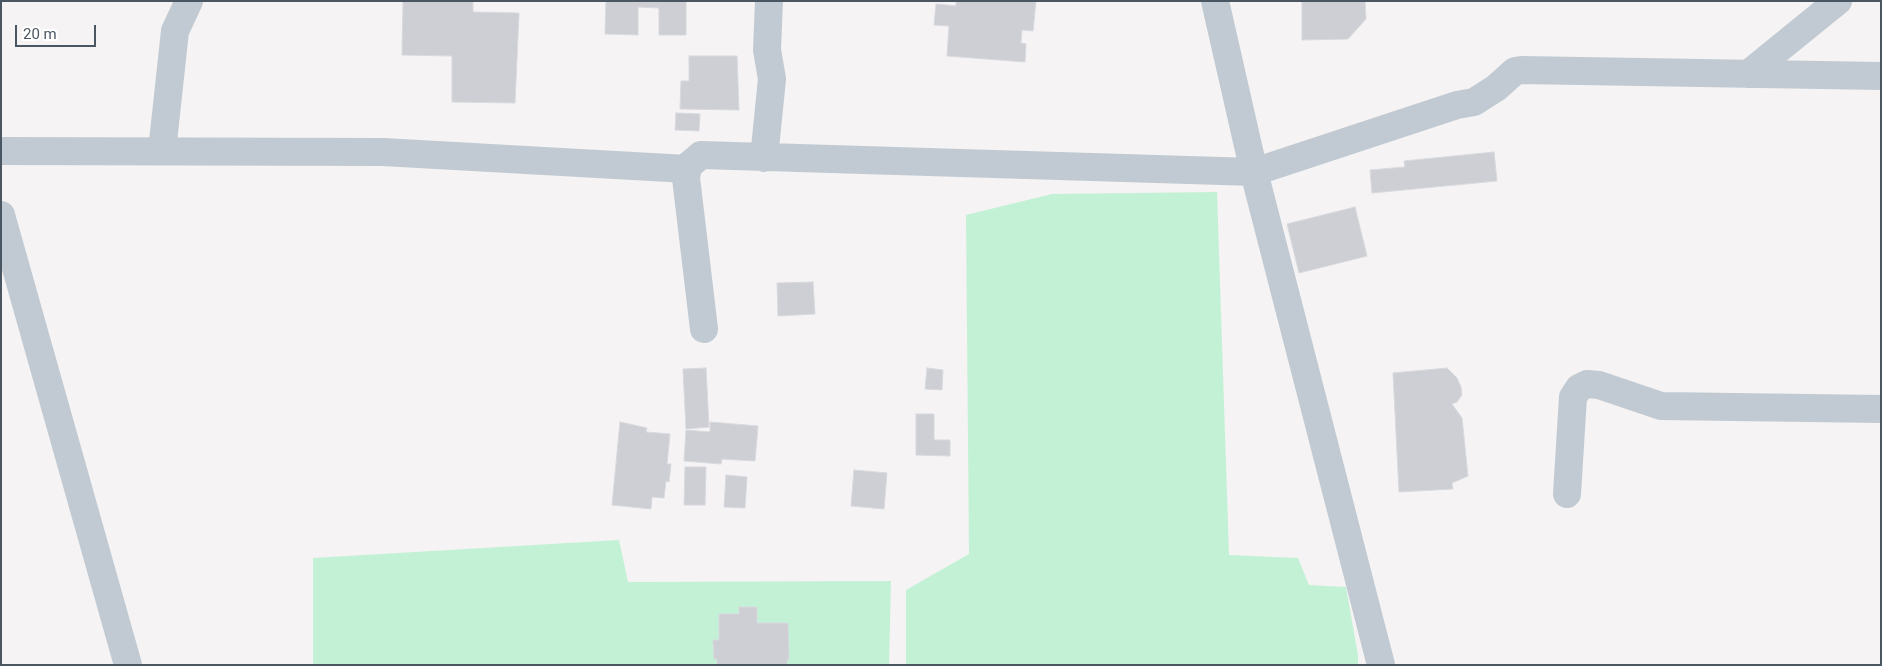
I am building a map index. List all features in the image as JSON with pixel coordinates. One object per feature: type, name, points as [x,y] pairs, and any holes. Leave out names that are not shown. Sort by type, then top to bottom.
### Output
[{"type":"street","points":[[162,151],[175,31],[189,1]]},
{"type":"street","points":[[764,158],[772,79],[767,50],[769,1]]},
{"type":"street","points":[[1215,1],[1254,172],[1381,665]]},
{"type":"street","points":[[1748,74],[1838,1]]},
{"type":"street","points":[[704,329],[686,178],[690,162],[701,155],[1254,172],[1457,105],[1474,102],[1496,88],[1515,70],[1881,76]]},
{"type":"street","points":[[1,151],[383,152],[688,169]]},
{"type":"street","points":[[1,215],[128,665]]},
{"type":"street","points":[[1567,494],[1573,397],[1579,388],[1587,384],[1599,385],[1662,406],[1881,409]]},
{"type":"green space","points":[[1217,192],[1229,555],[1298,558],[1309,585],[1346,587],[1358,655],[1358,665],[906,665],[906,590],[969,554],[966,215],[1052,194]]},
{"type":"green space","points":[[619,540],[628,582],[891,581],[889,665],[313,665],[313,558]]},
{"type":"building","points":[[403,1],[473,1],[473,12],[519,13],[515,103],[452,102],[452,56],[402,55]]},
{"type":"building","points":[[606,1],[686,1],[686,35],[659,35],[659,8],[638,7],[638,35],[605,34]]},
{"type":"building","points":[[956,1],[1036,1],[1033,31],[1022,30],[1021,43],[1026,44],[1025,62],[947,56],[949,26],[934,25],[936,4],[956,6]]},
{"type":"building","points":[[1302,1],[1365,1],[1366,19],[1348,39],[1302,40]]},
{"type":"building","points":[[689,56],[737,56],[739,110],[680,109],[681,81],[689,81]]},
{"type":"building","points":[[676,113],[700,114],[699,131],[675,130]]},
{"type":"building","points":[[1494,152],[1497,181],[1372,193],[1370,170],[1405,167],[1404,161]]},
{"type":"building","points":[[1355,207],[1367,256],[1299,273],[1287,224]]},
{"type":"building","points":[[813,282],[815,314],[778,316],[777,283]]},
{"type":"building","points":[[706,368],[709,427],[686,429],[683,369]]},
{"type":"building","points":[[927,368],[943,370],[942,390],[925,389]]},
{"type":"building","points":[[1447,368],[1457,378],[1461,387],[1462,395],[1457,402],[1452,404],[1462,418],[1468,476],[1452,483],[1453,489],[1399,492],[1393,373]]},
{"type":"building","points":[[916,414],[934,414],[934,440],[950,440],[950,456],[916,455]]},
{"type":"building","points":[[620,422],[647,428],[646,432],[670,434],[667,464],[671,464],[669,482],[666,481],[664,498],[652,497],[651,509],[612,505]]},
{"type":"building","points":[[710,422],[758,426],[755,461],[722,459],[721,464],[684,461],[686,430],[710,432]]},
{"type":"building","points":[[685,467],[706,467],[705,505],[684,505]]},
{"type":"building","points":[[854,470],[887,473],[884,509],[851,506]]},
{"type":"building","points":[[726,475],[747,477],[745,508],[724,507]]},
{"type":"building","points":[[739,607],[757,607],[757,623],[788,623],[789,660],[787,659],[787,665],[717,665],[717,659],[714,659],[713,640],[719,640],[719,614],[739,614]]}]
